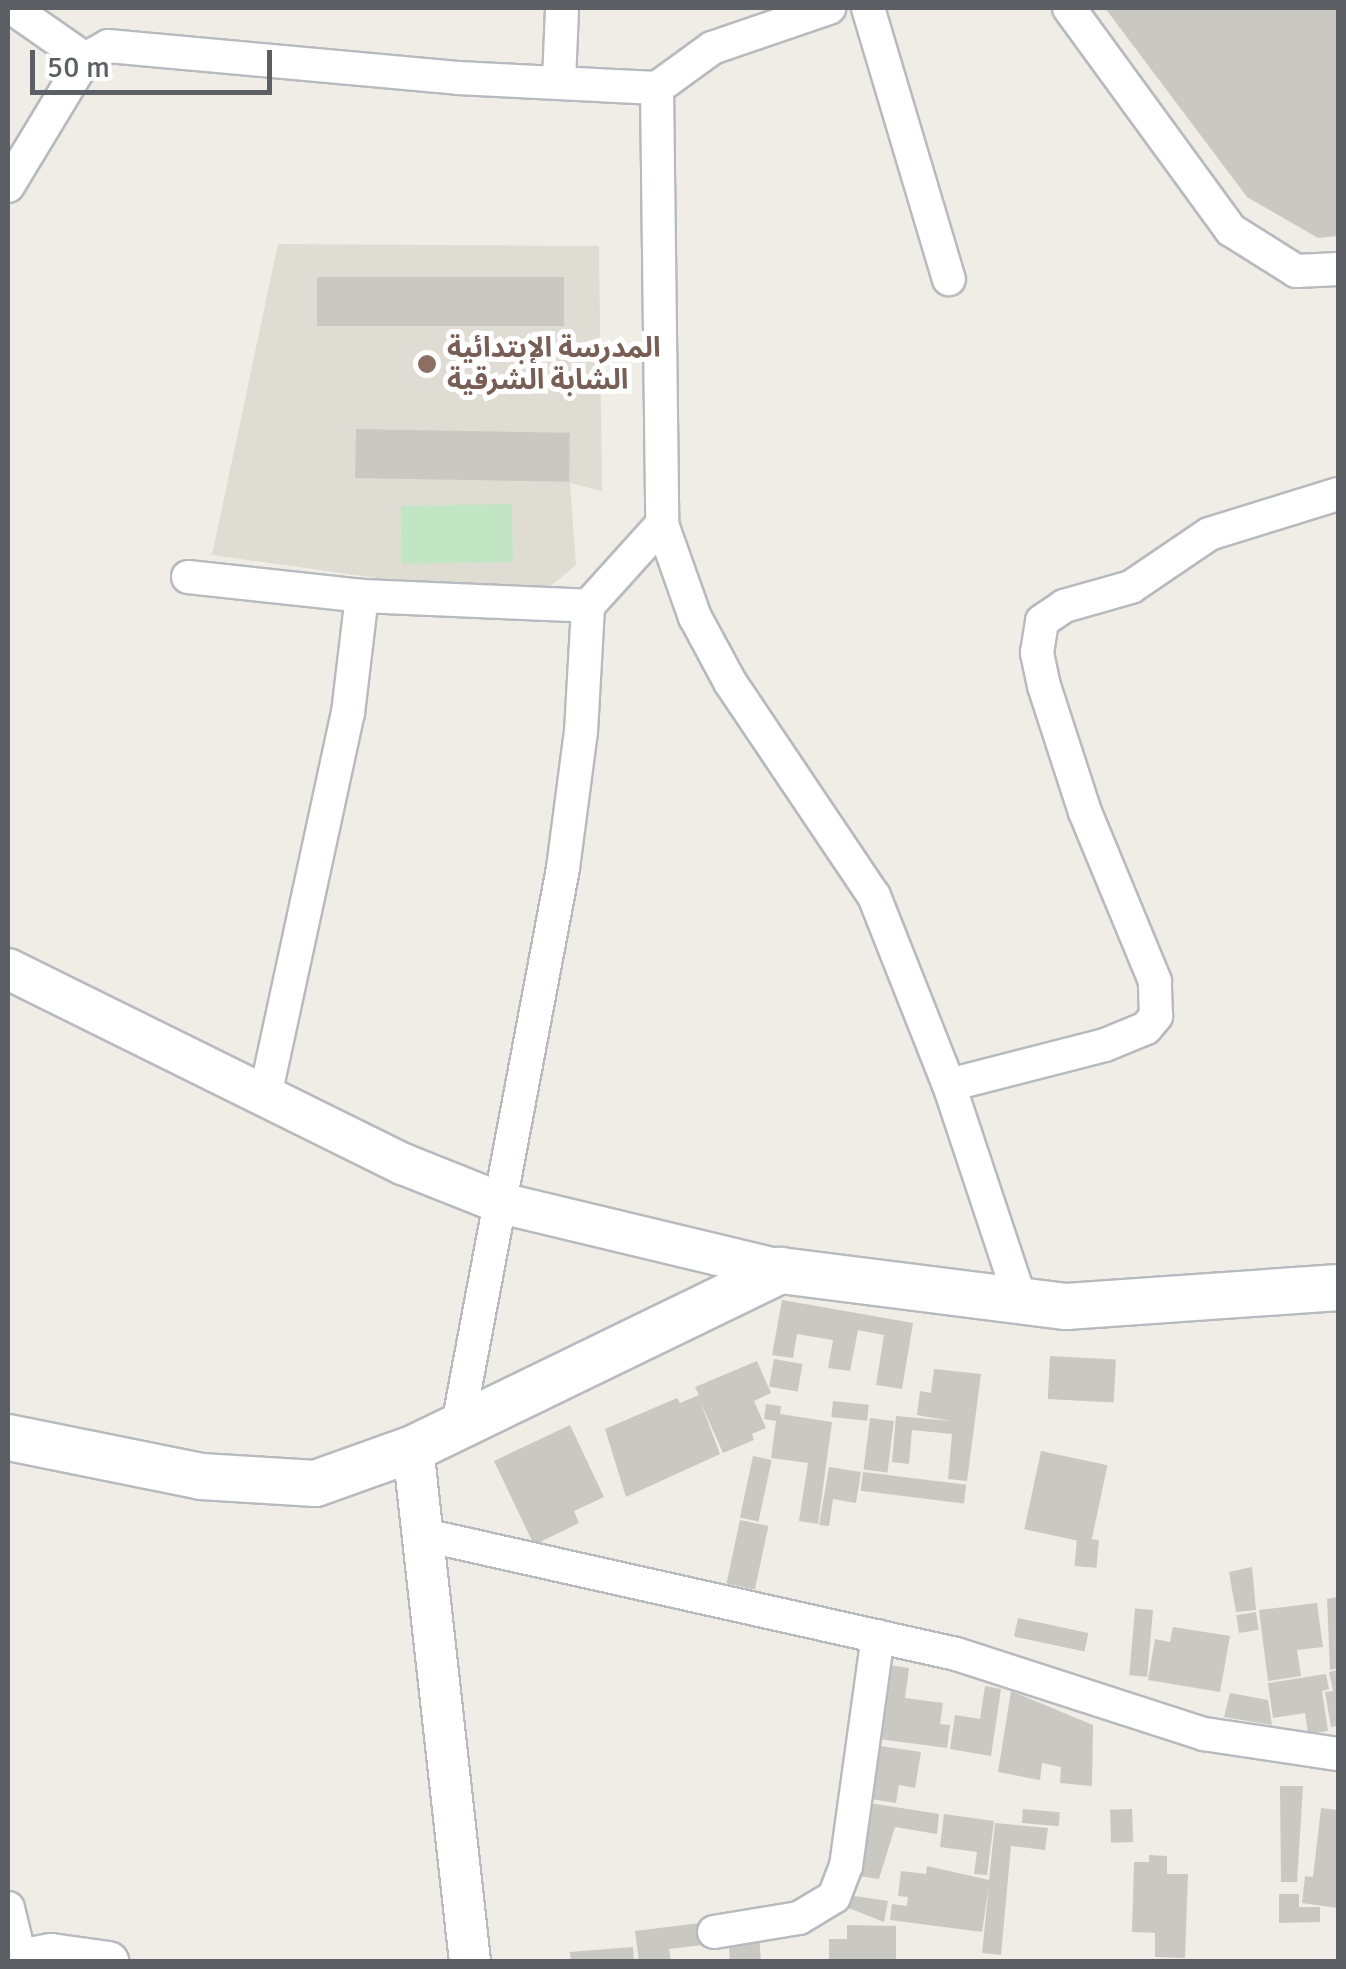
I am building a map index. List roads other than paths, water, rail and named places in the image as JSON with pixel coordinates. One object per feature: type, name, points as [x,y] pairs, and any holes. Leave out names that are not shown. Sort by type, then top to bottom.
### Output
[{"type":"main road","points":[[8,1437],[265,1484],[315,1483],[412,1448],[780,1270],[1021,1301],[1103,1306],[1338,1286]]},
{"type":"street","points":[[12,8],[85,59]]},
{"type":"street","points":[[558,81],[562,8]]},
{"type":"street","points":[[8,186],[85,59],[108,46],[128,44],[458,78],[657,88],[712,48],[828,8]]},
{"type":"street","points":[[868,8],[949,279]]},
{"type":"street","points":[[1069,8],[1231,230],[1296,272],[1338,269]]},
{"type":"street","points":[[657,88],[662,524],[695,617],[730,682],[874,896],[949,1085],[1021,1301]]},
{"type":"street","points":[[949,1085],[1105,1045],[1146,1028],[1156,1016],[1155,982],[1085,812],[1044,686],[1037,653],[1042,622],[1064,606],[1130,588],[1209,534],[1338,494]]},
{"type":"street","points":[[458,1424],[563,868],[581,732],[588,606],[662,524]]},
{"type":"street","points":[[188,578],[362,596],[588,606]]},
{"type":"street","points":[[265,1096],[345,731],[362,596]]},
{"type":"street","points":[[8,969],[265,1096],[501,1202],[780,1270]]},
{"type":"street","points":[[412,1448],[470,1962]]},
{"type":"street","points":[[420,1534],[975,1659],[1204,1734],[1338,1754]]},
{"type":"street","points":[[714,1932],[798,1918],[834,1897],[846,1866],[878,1636]]},
{"type":"street","points":[[8,1908],[15,1960],[108,1962]]},
{"type":"place","name":"المدرسة الإبتدائية الشابة الشرقية","points":[[427,364]]}]
